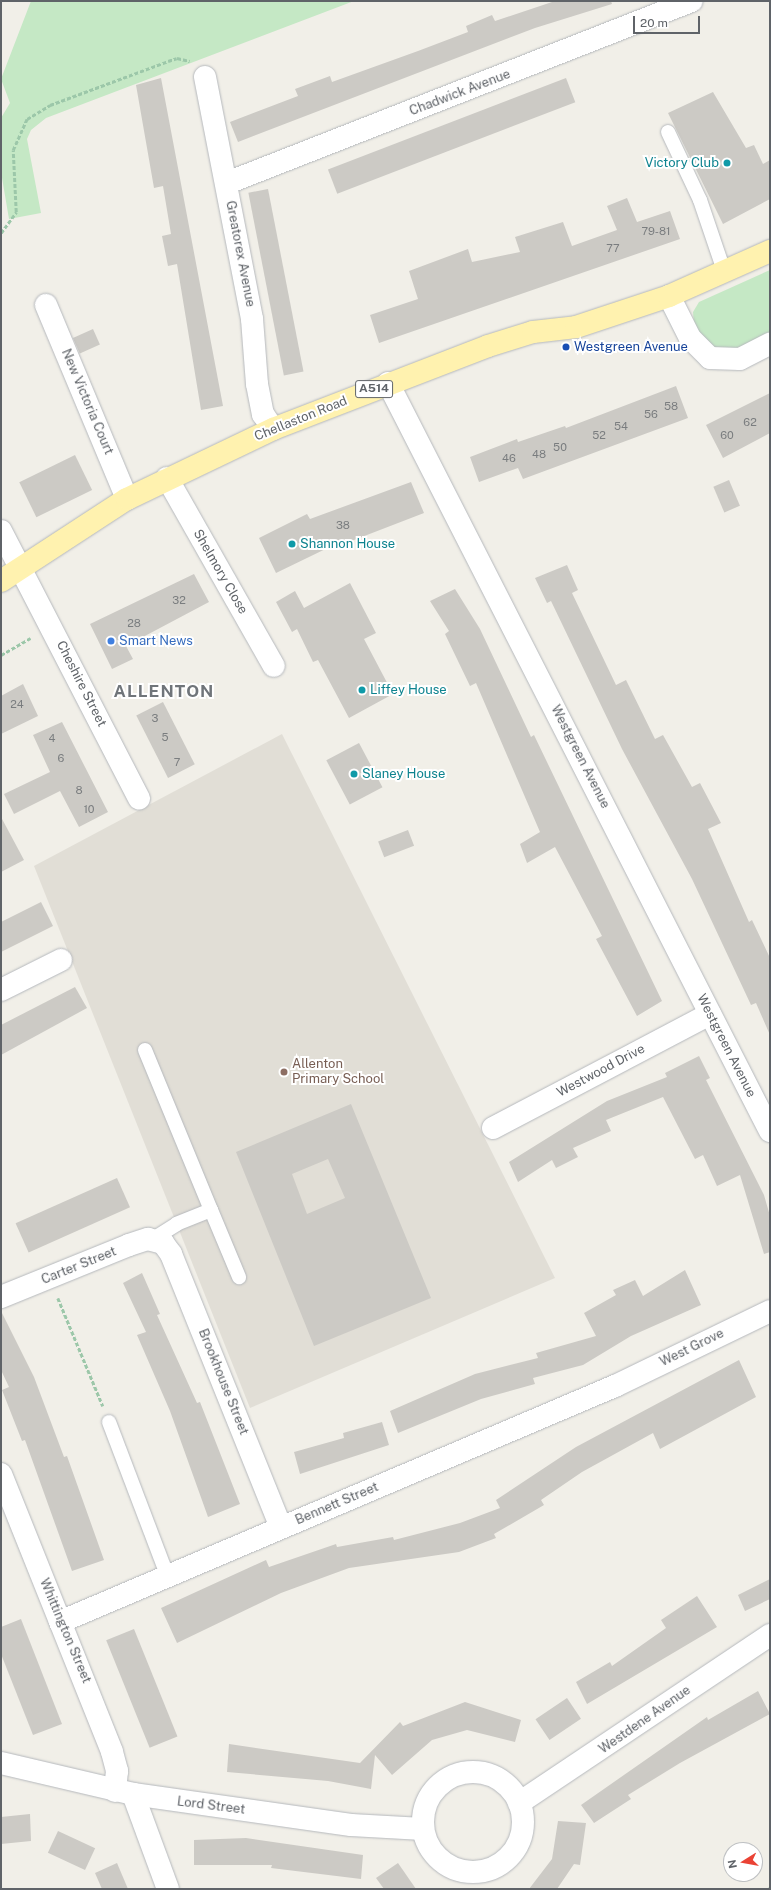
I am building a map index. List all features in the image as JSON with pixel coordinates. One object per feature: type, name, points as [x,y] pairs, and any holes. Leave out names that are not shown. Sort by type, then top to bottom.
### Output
[{"type":"main road","name":"Chellaston Road","points":[[1,581],[21,571],[127,499],[167,478],[273,429],[388,383],[488,346],[533,332],[576,327],[669,296],[770,251]]},
{"type":"street","name":"Chadwick Avenue","points":[[227,183],[692,1]]},
{"type":"street","name":"Greatorex Avenue","points":[[205,77],[227,183],[252,319],[257,384],[263,414],[273,429]]},
{"type":"street","points":[[669,296],[690,338],[710,358],[725,361],[740,359],[770,344]]},
{"type":"street","name":"New Victoria Court","points":[[46,305],[127,499]]},
{"type":"street","name":"Westgreen Avenue","points":[[388,383],[770,1131]]},
{"type":"street","name":"Shelmory Close","points":[[167,478],[274,666]]},
{"type":"street","name":"Cheshire Street","points":[[1,531],[21,571],[52,626],[140,798]]},
{"type":"street","points":[[1,990],[61,960]]},
{"type":"street","name":"Westwood Drive","points":[[493,1128],[710,1014]]},
{"type":"street","name":"Carter Street","points":[[1,1297],[155,1240]]},
{"type":"street","name":"Brookhouse Street","points":[[155,1240],[171,1254],[281,1528]]},
{"type":"street","name":"West Grove","points":[[615,1386],[770,1311]]},
{"type":"street","name":"Bennett Street","points":[[60,1622],[615,1386]]},
{"type":"street","name":"Whittington Street","points":[[1,1474],[112,1752],[117,1777],[124,1793]]},
{"type":"street","name":"Westdene Avenue","points":[[519,1803],[770,1635]]},
{"type":"street","name":"Lord Street","points":[[1,1764],[124,1793],[351,1825],[423,1829]]},
{"type":"street","points":[[477,1773],[498,1779],[514,1792],[519,1803],[522,1827],[517,1846],[498,1864],[484,1870],[467,1872],[446,1866],[430,1847],[423,1829],[430,1796],[440,1784],[456,1776],[477,1773]]},
{"type":"street","points":[[124,1793],[168,1889]]},
{"type":"lane","points":[[668,132],[700,200],[724,271]]},
{"type":"lane","points":[[145,1050],[240,1277]]},
{"type":"lane","points":[[155,1240],[176,1224],[211,1210]]},
{"type":"lane","points":[[109,1422],[168,1577]]},
{"type":"path","points":[[1,233],[16,212],[15,141],[34,113],[177,58],[193,63],[205,77]]},
{"type":"path","points":[[1,655],[52,626]]},
{"type":"path","points":[[49,1278],[109,1422]]},
{"type":"shaded area","name":"Allenton Primary School","points":[[282,734],[555,1278],[250,1408],[34,866]]},
{"type":"green space","points":[[31,1],[354,1],[46,118],[31,130],[27,139],[41,213],[9,219],[1,172],[1,118],[10,103],[1,79]]},
{"type":"green space","points":[[770,270],[770,337],[750,346],[720,350],[708,345],[694,324],[693,312],[699,302]]},
{"type":"building","points":[[555,1],[611,1],[612,4],[535,28],[238,142],[230,122],[298,96],[295,89],[330,76],[332,82],[418,51],[468,32],[466,26],[492,15],[495,21]]},
{"type":"building","points":[[161,78],[223,406],[201,410],[177,264],[168,266],[162,236],[171,234],[163,186],[154,188],[136,85]]},
{"type":"building","points":[[566,78],[575,102],[337,194],[328,169]]},
{"type":"building","name":"Victory Club","points":[[713,92],[746,148],[754,145],[763,164],[770,160],[770,199],[723,224],[668,113]]},
{"type":"building","points":[[268,189],[303,372],[284,375],[248,193]]},
{"type":"building","points":[[627,198],[637,222],[670,211],[680,239],[379,343],[370,315],[418,299],[409,271],[468,249],[472,262],[520,252],[515,237],[563,222],[572,246],[617,230],[607,206]]},
{"type":"building","points":[[93,329],[100,345],[80,353],[73,338]]},
{"type":"building","points":[[676,386],[688,418],[523,479],[518,468],[479,482],[470,457],[517,439],[518,442],[565,426],[566,428]]},
{"type":"building","points":[[770,393],[770,433],[723,458],[706,425]]},
{"type":"building","points":[[75,455],[92,490],[36,517],[19,482]]},
{"type":"building","points":[[729,480],[740,506],[724,512],[713,487]]},
{"type":"building","points":[[411,482],[424,513],[341,545],[340,542],[276,573],[259,538],[307,514],[310,519]]},
{"type":"building","points":[[567,565],[578,590],[572,593],[616,685],[626,680],[655,739],[663,735],[692,787],[700,783],[721,823],[708,829],[749,922],[752,920],[770,958],[770,1035],[756,1003],[751,1005],[692,879],[622,749],[551,601],[547,603],[535,578]]},
{"type":"building","points":[[194,574],[209,602],[126,646],[133,659],[112,669],[90,624]]},
{"type":"building","points":[[350,583],[376,633],[364,639],[393,694],[349,718],[318,660],[313,662],[297,629],[292,632],[276,602],[295,591],[304,608]]},
{"type":"building","points":[[455,589],[480,629],[531,737],[534,735],[662,1001],[637,1016],[596,939],[602,936],[555,847],[527,863],[520,844],[540,832],[476,683],[470,686],[445,634],[449,631],[430,601]]},
{"type":"building","points":[[23,684],[38,716],[1,734],[1,696]]},
{"type":"building","points":[[163,702],[195,764],[168,778],[136,716]]},
{"type":"building","points":[[62,722],[108,812],[79,827],[60,791],[14,814],[4,794],[50,772],[33,735]]},
{"type":"building","name":"Slaney House","points":[[359,743],[382,787],[350,805],[326,760]]},
{"type":"building","points":[[1,817],[24,860],[1,872]]},
{"type":"building","points":[[408,830],[414,846],[384,857],[378,841]]},
{"type":"building","points":[[41,902],[53,926],[1,952],[1,922]]},
{"type":"building","points":[[75,987],[87,1008],[1,1055],[1,1025]]},
{"type":"building","points":[[699,1056],[710,1078],[706,1080],[764,1195],[770,1216],[770,1252],[764,1254],[740,1175],[717,1186],[703,1155],[695,1159],[663,1097],[606,1120],[611,1131],[573,1148],[578,1157],[556,1168],[552,1160],[518,1182],[509,1162],[607,1101],[667,1077],[665,1073]]},
{"type":"building","points":[[351,1104],[431,1298],[314,1346],[236,1152]],"holes":[[[328,1159],[345,1198],[307,1214],[292,1174]]]},
{"type":"building","points":[[117,1178],[130,1207],[29,1252],[16,1223]]},
{"type":"building","points":[[685,1270],[701,1305],[631,1336],[583,1365],[533,1378],[535,1384],[481,1399],[398,1433],[390,1411],[475,1374],[538,1358],[536,1353],[596,1336],[584,1313],[616,1295],[613,1290],[635,1280],[643,1296]]},
{"type":"building","points":[[142,1273],[160,1314],[157,1315],[197,1403],[200,1402],[240,1504],[208,1517],[170,1411],[137,1335],[146,1332],[123,1283]]},
{"type":"building","points":[[1,1311],[34,1377],[64,1457],[67,1456],[104,1560],[72,1571],[25,1440],[22,1441],[2,1390],[9,1387],[1,1370]]},
{"type":"building","points":[[739,1360],[756,1397],[660,1449],[653,1433],[582,1472],[541,1500],[544,1505],[494,1534],[496,1538],[459,1552],[349,1568],[281,1593],[177,1643],[161,1608],[266,1560],[269,1567],[336,1544],[337,1547],[393,1537],[394,1540],[460,1523],[500,1508],[496,1500],[576,1447]]},
{"type":"building","points":[[382,1422],[389,1445],[300,1474],[294,1452],[344,1438],[343,1433]]},
{"type":"building","points":[[770,1579],[770,1599],[745,1611],[738,1595]]},
{"type":"building","points":[[697,1596],[717,1627],[587,1704],[576,1682],[610,1662],[612,1666],[666,1628],[661,1620]]},
{"type":"building","points":[[21,1619],[62,1724],[33,1735],[1,1654],[1,1627]]},
{"type":"building","points":[[134,1629],[177,1737],[150,1748],[106,1640]]},
{"type":"building","points":[[758,1691],[770,1714],[680,1763],[628,1795],[631,1799],[594,1823],[581,1805],[707,1717],[708,1720]]},
{"type":"building","points":[[567,1698],[581,1719],[549,1740],[535,1719]]},
{"type":"building","points":[[465,1702],[521,1720],[515,1742],[467,1730],[432,1740],[392,1775],[375,1755],[371,1789],[328,1781],[227,1772],[229,1744],[360,1763],[400,1722],[403,1726]]},
{"type":"building","points":[[30,1814],[31,1841],[1,1844],[1,1817]]},
{"type":"building","points":[[558,1821],[586,1823],[580,1865],[574,1864],[557,1889],[529,1889],[552,1859]]},
{"type":"building","points":[[58,1831],[95,1848],[85,1870],[48,1853]]},
{"type":"building","points":[[246,1838],[363,1855],[361,1879],[271,1868],[272,1865],[194,1865],[194,1840]]},
{"type":"building","points":[[117,1863],[128,1889],[102,1889],[95,1873]]},
{"type":"building","points":[[398,1863],[416,1889],[384,1889],[376,1878]]},
{"type":"place","name":"Victory Club","points":[[727,163]]},
{"type":"place","name":"Westgreen Avenue","points":[[566,347]]},
{"type":"place","name":"Shannon House","points":[[292,544]]},
{"type":"place","name":"Smart News","points":[[111,641]]},
{"type":"place","name":"Liffey House","points":[[362,690]]},
{"type":"place","name":"Slaney House","points":[[354,774]]},
{"type":"place","name":"Allenton Primary School","points":[[284,1072]]},
{"type":"district","name":"ALLENTON","points":[[164,692]]}]
